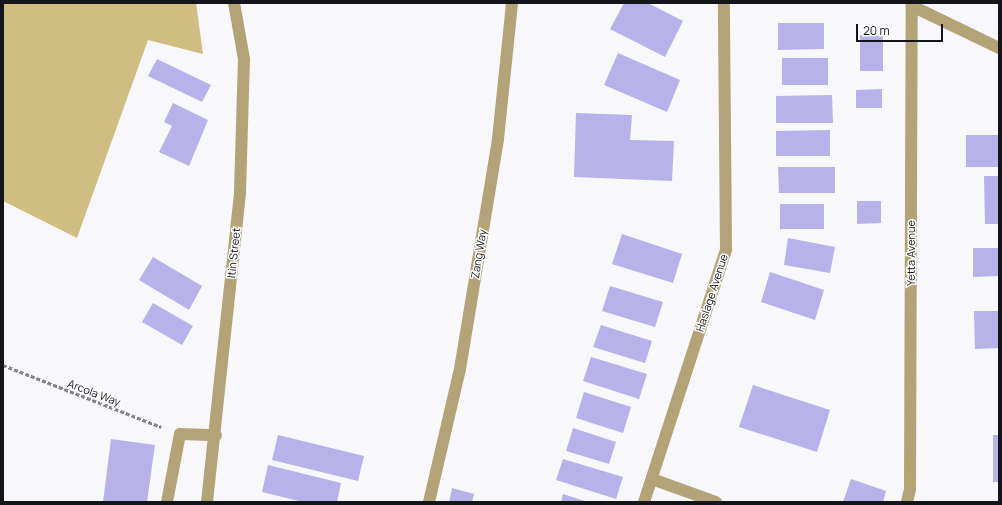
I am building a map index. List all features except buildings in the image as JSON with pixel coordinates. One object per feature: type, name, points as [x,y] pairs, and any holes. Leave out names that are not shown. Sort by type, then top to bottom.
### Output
[{"type":"street","name":"Itin Street","points":[[207,502],[216,435],[240,192],[244,59],[234,3]]},
{"type":"street","name":"Zang Way","points":[[429,502],[461,362],[498,139],[512,3]]},
{"type":"street","name":"Haslage Avenue","points":[[644,502],[726,249],[724,3]]},
{"type":"street","points":[[912,4],[999,48]]},
{"type":"street","name":"Yetta Avenue","points":[[907,502],[910,489],[912,4]]},
{"type":"street","points":[[167,502],[180,434],[216,435]]},
{"type":"street","points":[[652,479],[716,502]]},
{"type":"path","name":"Arcola Way","points":[[3,365],[180,434]]},
{"type":"shaded area","points":[[3,3],[196,3],[203,54],[148,40],[77,238],[3,201]]}]
